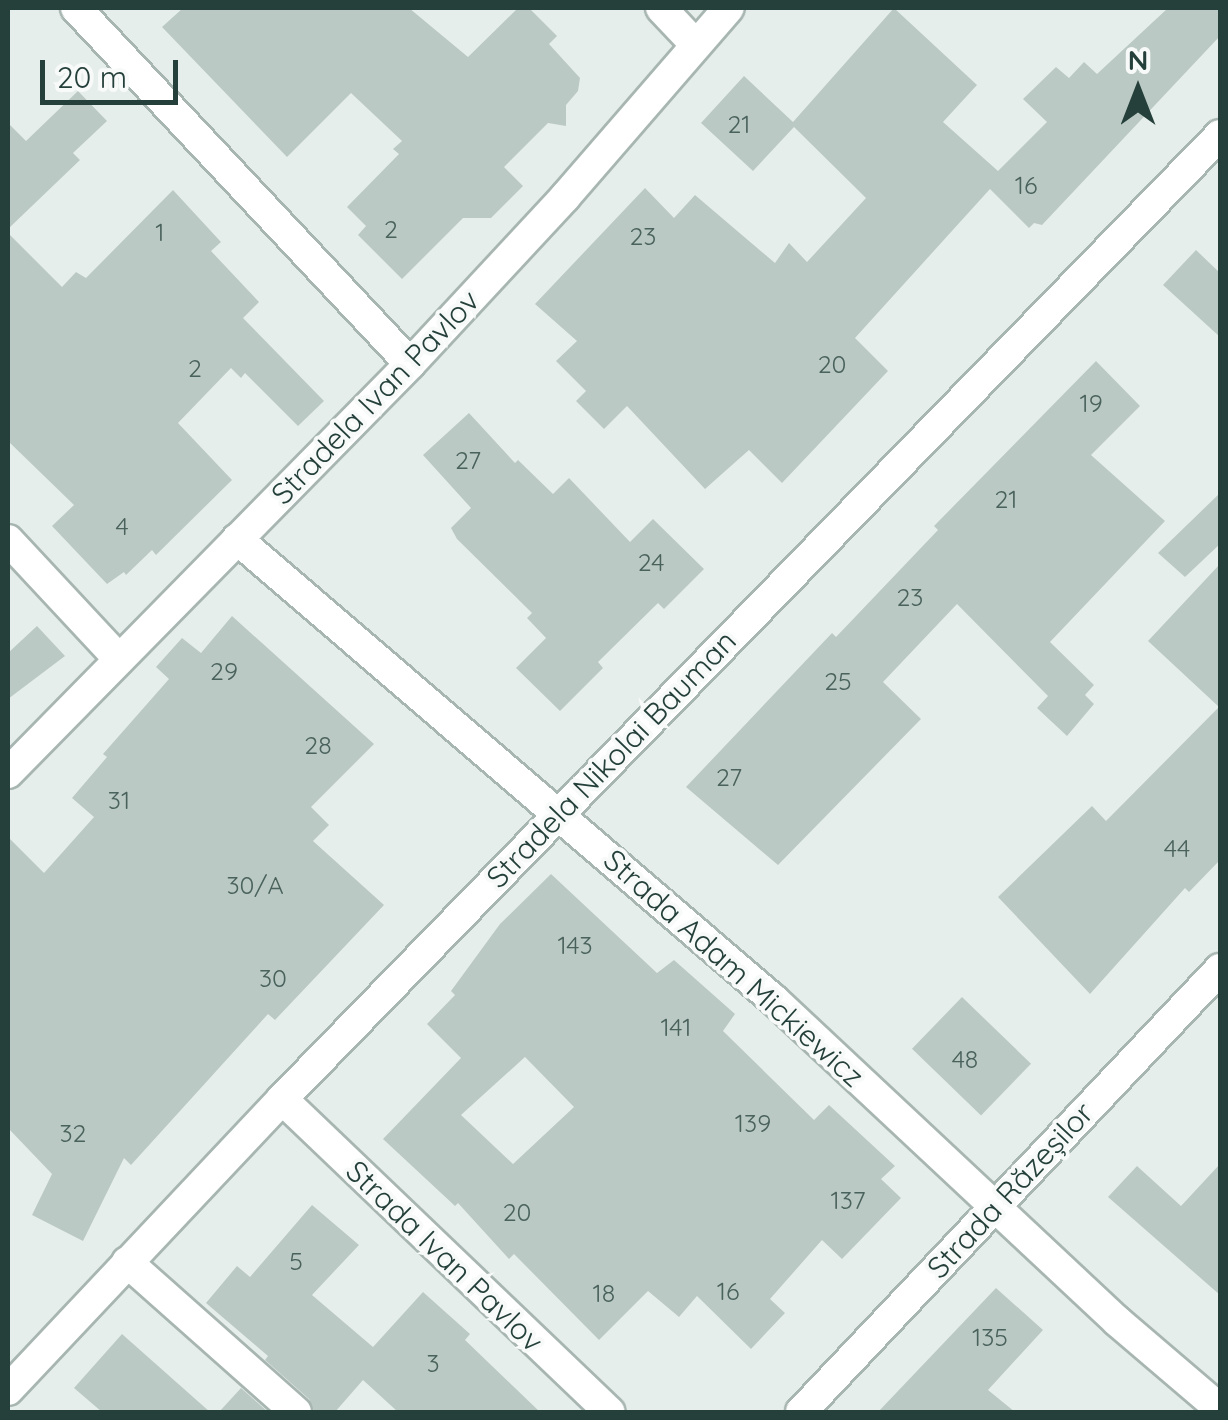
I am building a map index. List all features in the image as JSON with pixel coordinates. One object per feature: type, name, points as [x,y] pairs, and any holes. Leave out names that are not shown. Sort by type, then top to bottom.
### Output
[{"type":"street","points":[[76,8],[410,364]]},
{"type":"street","points":[[661,8],[695,44]]},
{"type":"street","name":"Stradela Ivan Pavlov","points":[[8,773],[410,364],[565,197],[728,8]]},
{"type":"street","name":"Stradela Nikolai Bauman","points":[[8,1390],[558,812],[1220,135]]},
{"type":"street","points":[[8,540],[119,659]]},
{"type":"street","name":"Strada Adam Mickiewicz","points":[[237,540],[774,1000],[994,1207],[1220,1409]]},
{"type":"street","name":"Strada Răzeșilor","points":[[801,1412],[1220,968]]},
{"type":"street","name":"Strada Ivan Pavlov","points":[[282,1099],[609,1412]]},
{"type":"street","points":[[127,1262],[296,1412]]},
{"type":"building","points":[[183,8],[409,8],[468,57],[518,8],[529,8],[557,36],[549,44],[580,78],[578,91],[566,105],[566,126],[548,123],[504,167],[523,186],[491,218],[463,218],[402,279],[358,235],[366,226],[347,207],[399,154],[393,149],[402,141],[351,93],[287,157],[162,27]]},
{"type":"building","points":[[894,8],[977,85],[943,122],[998,171],[1047,122],[1023,99],[1056,67],[1069,78],[1084,62],[1097,74],[1168,8],[1220,8],[1220,36],[1042,225],[1034,223],[1029,228],[990,189],[855,338],[888,371],[782,483],[749,450],[705,489],[627,406],[604,429],[576,401],[586,391],[556,361],[577,341],[535,304],[645,188],[674,218],[695,195],[775,263],[789,243],[807,262],[866,198],[794,127],[753,171],[701,123],[744,76],[793,122]]},
{"type":"building","points":[[78,91],[107,121],[73,153],[80,160],[8,229],[8,123],[26,141]]},
{"type":"building","points":[[173,190],[221,242],[211,251],[259,302],[243,318],[324,401],[298,426],[245,373],[241,378],[231,368],[178,423],[232,480],[156,555],[152,550],[126,575],[124,572],[107,584],[52,526],[74,505],[8,441],[8,233],[62,287],[76,272],[86,278]]},
{"type":"building","points":[[1196,250],[1220,273],[1220,337],[1163,285]]},
{"type":"building","points":[[1096,361],[1140,406],[1091,455],[1165,521],[1050,642],[1094,685],[1085,695],[1094,704],[1067,736],[1037,708],[1048,696],[957,604],[883,682],[921,719],[778,865],[686,787],[832,633],[836,637],[938,530],[934,526]]},
{"type":"building","points":[[469,413],[515,463],[518,460],[553,494],[569,478],[630,542],[653,519],[704,569],[664,609],[658,603],[598,662],[603,668],[560,711],[516,668],[546,638],[527,618],[532,613],[457,539],[451,528],[471,508],[423,455]]},
{"type":"building","points":[[1220,493],[1220,544],[1185,577],[1158,553]]},
{"type":"building","points":[[1220,564],[1220,860],[1189,892],[1185,888],[1090,994],[998,897],[1092,806],[1106,821],[1219,707],[1148,641]]},
{"type":"building","points":[[232,616],[374,744],[311,807],[329,825],[313,841],[384,905],[275,1020],[268,1014],[131,1165],[124,1158],[83,1241],[32,1215],[52,1174],[8,1128],[8,837],[44,873],[94,817],[72,798],[107,757],[103,754],[169,679],[156,667],[182,638],[201,653]]},
{"type":"building","points":[[37,626],[65,656],[8,699],[8,653]]},
{"type":"building","points":[[551,874],[657,973],[674,960],[735,1014],[723,1031],[814,1120],[829,1105],[895,1166],[881,1179],[901,1198],[842,1259],[822,1240],[770,1299],[785,1313],[751,1349],[697,1296],[679,1317],[648,1291],[599,1340],[514,1254],[509,1259],[458,1203],[455,1206],[383,1139],[461,1058],[427,1024],[455,995],[451,991],[500,924]],"holes":[[[525,1057],[574,1107],[513,1164],[461,1115]]]},
{"type":"building","points":[[962,997],[1031,1064],[981,1115],[912,1049]]},
{"type":"building","points":[[1220,1164],[1220,1295],[1108,1197],[1137,1166],[1181,1206]]},
{"type":"building","points":[[312,1205],[359,1245],[312,1295],[373,1347],[423,1292],[470,1334],[465,1340],[540,1412],[398,1412],[363,1380],[335,1412],[314,1412],[309,1399],[265,1360],[268,1356],[206,1303],[237,1266],[250,1277]]},
{"type":"building","points":[[996,1288],[1043,1330],[988,1390],[1015,1412],[878,1412]]},
{"type":"building","points":[[122,1334],[210,1412],[102,1412],[74,1388]]},
{"type":"building","points":[[241,1388],[268,1412],[219,1412]]}]
